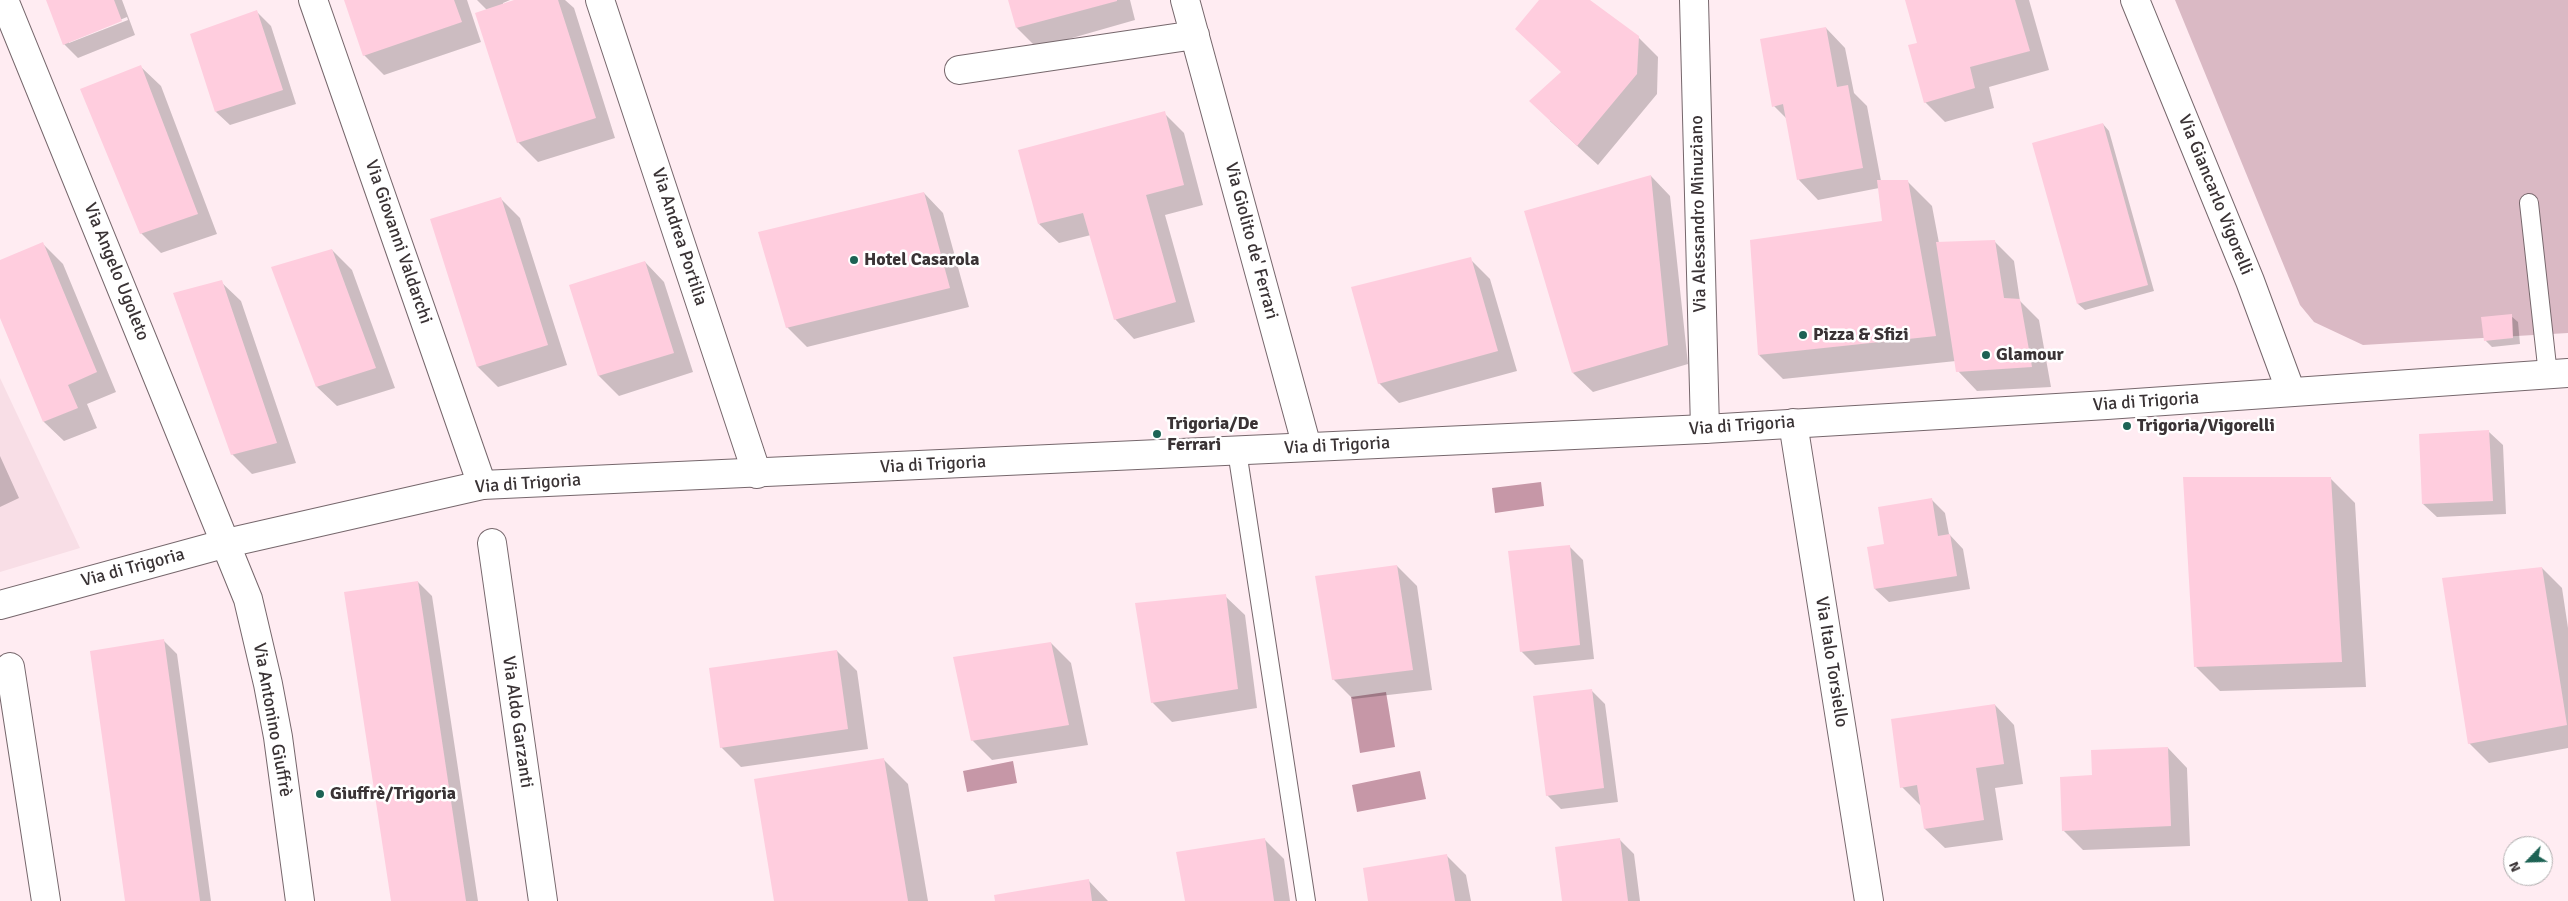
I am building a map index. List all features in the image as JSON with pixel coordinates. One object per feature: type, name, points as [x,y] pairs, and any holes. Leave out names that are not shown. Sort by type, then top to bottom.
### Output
[{"type":"street","name":"Via Angelo Ugoleto","points":[[4,0],[227,543]]},
{"type":"street","name":"Via Giovanni Valdarchi","points":[[313,0],[482,485]]},
{"type":"street","name":"Via Andrea Portilia","points":[[600,0],[757,474]]},
{"type":"street","name":"Via Giolito de' Ferrari","points":[[1186,0],[1307,447]]},
{"type":"street","name":"Via Alessandro Minuziano","points":[[1694,0],[1704,429]]},
{"type":"street","name":"Via Giancarlo Vigorelli","points":[[2135,0],[2250,281],[2291,392]]},
{"type":"street","points":[[959,70],[1195,35]]},
{"type":"street","name":"Via di Trigoria","points":[[0,605],[227,543],[482,485],[757,474],[1704,429],[2107,405],[2558,374]]},
{"type":"street","name":"Via Italo Torsiello","points":[[1792,423],[1868,901]]},
{"type":"street","name":"Via Antonino Giuffrè","points":[[227,543],[248,599],[268,684],[283,769],[300,901]]},
{"type":"street","name":"Via Aldo Garzanti","points":[[492,543],[543,901]]},
{"type":"street","points":[[10,667],[46,901]]},
{"type":"lane","points":[[2529,203],[2558,374]]},
{"type":"lane","points":[[1237,451],[1306,901]]},
{"type":"shaded area","points":[[2175,0],[2568,0],[2568,333],[2363,345],[2314,322],[2300,305]]},
{"type":"shaded area","points":[[0,378],[80,548],[0,572]]},
{"type":"shaded area","points":[[1541,482],[1544,506],[1495,513],[1492,488]]},
{"type":"shaded area","points":[[1386,692],[1395,747],[1360,753],[1351,697]]},
{"type":"shaded area","points":[[1013,761],[1017,783],[967,792],[963,771]]},
{"type":"shaded area","points":[[1420,771],[1426,799],[1357,812],[1352,785]]},
{"type":"building","points":[[46,0],[114,0],[122,21],[63,45]]},
{"type":"building","points":[[344,0],[454,0],[462,22],[363,56]]},
{"type":"building","points":[[514,0],[558,0],[596,118],[517,143],[475,13]]},
{"type":"building","points":[[1008,0],[1117,0],[1117,1],[1016,28]]},
{"type":"building","points":[[1539,0],[1590,0],[1639,36],[1637,74],[1577,146],[1529,101],[1561,72],[1515,29]]},
{"type":"building","points":[[1905,0],[2015,0],[2030,51],[1970,67],[1975,88],[1924,103],[1908,45],[1917,43]]},
{"type":"building","points":[[257,10],[283,90],[215,112],[190,34]]},
{"type":"building","points":[[1826,27],[1837,87],[1848,85],[1863,168],[1797,180],[1783,104],[1772,107],[1760,39]]},
{"type":"building","points":[[141,65],[198,214],[140,234],[80,89]]},
{"type":"building","points":[[1165,111],[1184,185],[1146,195],[1176,302],[1114,320],[1083,213],[1038,224],[1018,150]]},
{"type":"building","points":[[2103,123],[2148,285],[2077,304],[2032,143]]},
{"type":"building","points":[[1651,175],[1668,345],[1572,373],[1524,211]]},
{"type":"building","points":[[1877,180],[1908,180],[1936,336],[1758,355],[1750,240],[1882,221]]},
{"type":"building","name":"Hotel Casarola","points":[[924,192],[950,288],[786,328],[758,232]]},
{"type":"building","points":[[501,197],[548,345],[477,367],[430,219]]},
{"type":"building","points":[[1995,240],[2004,298],[2020,299],[2032,367],[1956,372],[1936,242]]},
{"type":"building","points":[[43,242],[97,372],[68,385],[78,408],[43,422],[0,318],[0,260]]},
{"type":"building","points":[[332,249],[376,368],[316,387],[271,267]]},
{"type":"building","points":[[1471,257],[1498,351],[1378,384],[1351,287]]},
{"type":"building","points":[[645,261],[674,353],[598,376],[569,285]]},
{"type":"building","points":[[222,280],[277,443],[231,455],[173,293]]},
{"type":"building","points":[[2512,314],[2513,338],[2484,341],[2481,317]]},
{"type":"building","points":[[2489,430],[2493,501],[2422,504],[2419,434]]},
{"type":"building","points":[[2183,477],[2331,477],[2342,662],[2194,667]]},
{"type":"building","points":[[1932,498],[1938,536],[1950,534],[1957,576],[1874,589],[1867,547],[1884,544],[1878,507]]},
{"type":"building","points":[[1570,545],[1580,645],[1520,652],[1508,551]]},
{"type":"building","points":[[1397,565],[1413,670],[1332,680],[1315,576]]},
{"type":"building","points":[[2542,567],[2567,725],[2468,744],[2442,578]]},
{"type":"building","points":[[418,581],[466,901],[391,901],[344,592]]},
{"type":"building","points":[[1226,594],[1238,689],[1151,703],[1135,603]]},
{"type":"building","points":[[164,639],[200,901],[125,901],[90,651]]},
{"type":"building","points":[[1051,642],[1069,725],[971,741],[953,657]]},
{"type":"building","points":[[837,650],[848,729],[720,748],[709,668]]},
{"type":"building","points":[[1592,689],[1604,788],[1546,796],[1533,696]]},
{"type":"building","points":[[1995,704],[2004,764],[1976,768],[1984,820],[1924,829],[1917,785],[1900,788],[1891,719]]},
{"type":"building","points":[[2168,747],[2171,826],[2062,831],[2060,777],[2092,775],[2091,750]]},
{"type":"building","points":[[884,758],[908,901],[774,901],[754,779]]},
{"type":"building","points":[[1265,838],[1274,901],[1185,901],[1176,852]]},
{"type":"building","points":[[1620,838],[1628,901],[1562,901],[1555,847]]},
{"type":"building","points":[[1447,854],[1455,901],[1368,901],[1363,868]]},
{"type":"building","points":[[1089,879],[1092,901],[995,901],[994,895]]},
{"type":"place","name":"Hotel Casarola","points":[[854,260]]},
{"type":"place","name":"Pizza & Sfizi","points":[[1803,335]]},
{"type":"place","name":"Glamour","points":[[1986,355]]},
{"type":"place","name":"Trigoria/Vigorelli","points":[[2127,426]]},
{"type":"place","name":"Trigoria/De Ferrari","points":[[1157,434]]},
{"type":"place","name":"Giuffrè/Trigoria","points":[[320,794]]}]
